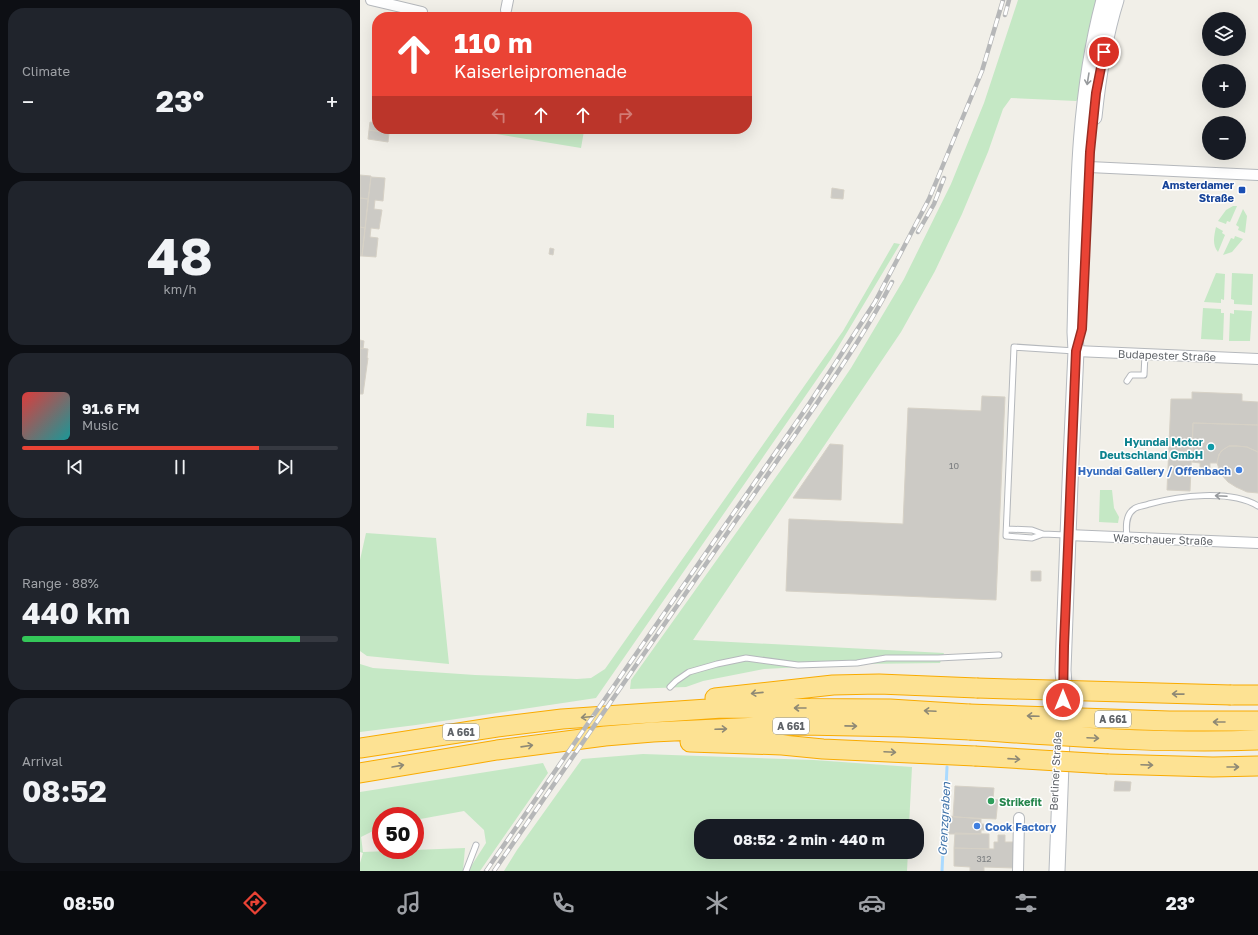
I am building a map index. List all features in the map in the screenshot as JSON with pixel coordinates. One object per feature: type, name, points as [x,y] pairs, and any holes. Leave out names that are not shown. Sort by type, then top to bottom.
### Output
[{"type":"highway","name":"A 661","points":[[612,716],[679,702],[833,685],[879,684],[977,688],[1248,693]]},
{"type":"highway","name":"A 661","points":[[360,748],[497,727],[612,716],[722,708],[890,709],[970,722],[1130,740],[1258,740]]},
{"type":"highway","name":"A 661","points":[[360,773],[497,750],[612,735],[653,732],[803,725],[970,722],[1258,721]]},
{"type":"highway","name":"A 661","points":[[612,735],[664,741],[782,745],[823,749],[975,756],[1056,762],[1256,767]]},
{"type":"main road","points":[[1085,167],[1086,93],[1093,48],[1104,0]]},
{"type":"main road","points":[[1085,167],[1096,93],[1110,19],[1116,0]]},
{"type":"main road","name":"Berliner Straße","points":[[1057,871],[1064,693],[1063,670],[1076,351],[1082,329],[1085,167]]},
{"type":"main road","name":"Berliner Straße","points":[[1051,871],[1060,685],[1063,670]]},
{"type":"street","points":[[371,0],[422,12]]},
{"type":"street","points":[[506,10],[508,0]]},
{"type":"street","points":[[1085,167],[1258,175]]},
{"type":"street","name":"Budapester Straße","points":[[1076,351],[1258,359]]},
{"type":"street","name":"Warschauer Straße","points":[[1068,535],[1258,543]]},
{"type":"street","points":[[1018,871],[1019,818]]},
{"type":"lane","points":[[1043,534],[1032,538],[1006,536],[1014,347],[1076,351]]},
{"type":"lane","points":[[1127,381],[1131,375],[1144,375],[1145,354]]},
{"type":"lane","points":[[1127,538],[1126,526],[1128,517],[1133,509],[1164,500],[1189,497],[1234,497],[1252,502],[1258,506]]},
{"type":"lane","points":[[1007,529],[1032,530],[1043,534],[1068,535]]},
{"type":"lane","points":[[670,688],[676,681],[689,672],[746,658],[798,664],[821,664],[857,663],[886,658],[999,655]]},
{"type":"lane","points":[[466,871],[476,845]]},
{"type":"green space","points":[[1018,0],[1096,0],[1085,53],[1079,99],[1076,101],[1011,98],[1003,109],[988,152],[962,214],[935,271],[901,332],[693,640],[944,653],[940,663],[859,664],[764,669],[703,681],[686,687],[630,689],[631,680],[801,442],[851,368],[904,279],[951,184],[984,103]]},
{"type":"green space","points":[[496,134],[583,134],[581,148]]},
{"type":"green space","points":[[1233,206],[1237,206],[1230,222],[1227,221],[1226,224],[1218,221],[1226,210]]},
{"type":"green space","points":[[1243,209],[1247,216],[1245,233],[1238,230],[1239,227],[1236,225]]},
{"type":"green space","points":[[1216,227],[1223,231],[1222,233],[1225,235],[1218,252],[1214,243]]},
{"type":"green space","points":[[1235,236],[1243,239],[1232,252],[1223,255],[1231,238],[1234,239]]},
{"type":"green space","points":[[894,243],[900,244],[831,359],[596,698],[360,732],[360,664],[373,668],[475,675],[577,679],[591,678],[605,669],[843,331]]},
{"type":"green space","points":[[1216,273],[1225,274],[1224,300],[1221,299],[1221,303],[1204,302]]},
{"type":"green space","points":[[1232,273],[1253,274],[1252,305],[1234,304],[1234,300],[1231,299]]},
{"type":"green space","points":[[1203,308],[1221,309],[1221,313],[1224,313],[1223,340],[1201,339]]},
{"type":"green space","points":[[1234,310],[1252,311],[1250,341],[1229,341],[1230,313],[1234,314]]},
{"type":"green space","points":[[587,413],[614,415],[614,428],[586,426]]},
{"type":"green space","points":[[1100,490],[1112,490],[1114,508],[1119,517],[1118,523],[1099,522]]},
{"type":"green space","points":[[366,533],[436,538],[449,664],[367,656],[360,651],[360,560]]},
{"type":"green space","points":[[643,754],[814,760],[912,767],[909,819],[694,819],[694,859],[908,859],[907,871],[504,871],[517,850],[582,759]]},
{"type":"green space","points":[[543,763],[548,773],[480,871],[468,871],[486,843],[484,830],[464,811],[424,818],[424,807],[372,807],[372,832],[361,837],[363,852],[372,852],[372,859],[424,859],[424,850],[465,848],[463,871],[360,871],[360,863],[363,853],[360,852],[360,792]]},
{"type":"building","points":[[370,122],[372,122],[372,130],[369,130]]},
{"type":"building","points":[[369,130],[372,130],[372,134],[389,134],[388,142],[368,139]]},
{"type":"building","points":[[360,175],[371,176],[368,199],[360,198]]},
{"type":"building","points":[[371,177],[385,178],[383,201],[375,200],[374,209],[382,210],[379,229],[371,228],[370,237],[378,238],[376,257],[362,256]]},
{"type":"building","points":[[832,188],[844,190],[843,199],[831,198]]},
{"type":"building","points":[[360,198],[368,199],[365,228],[360,227]]},
{"type":"building","points":[[360,227],[365,228],[362,256],[360,256]]},
{"type":"building","points":[[550,248],[554,249],[553,255],[549,254]]},
{"type":"building","points":[[360,340],[364,341],[363,349],[360,348]]},
{"type":"building","points":[[360,348],[368,349],[363,394],[360,394]]},
{"type":"building","points":[[1192,392],[1242,394],[1242,401],[1258,402],[1258,425],[1193,423],[1190,491],[1167,490],[1171,399],[1192,399]]},
{"type":"building","points":[[982,396],[1005,397],[996,600],[786,591],[789,519],[903,524],[908,408],[981,411]]},
{"type":"building","name":"Hyundai Motor Deutschland GmbH","points":[[1193,423],[1258,425],[1258,452],[1247,447],[1229,446],[1219,454],[1217,463],[1210,463],[1210,471],[1200,470],[1200,463],[1192,462]]},
{"type":"building","points":[[830,444],[843,445],[841,500],[793,498]]},
{"type":"building","name":"Hyundai Gallery / Offenbach","points":[[1229,446],[1247,447],[1258,452],[1258,493],[1247,492],[1236,487],[1228,482],[1221,474],[1217,463],[1218,458],[1221,451]]},
{"type":"building","points":[[1031,571],[1041,571],[1041,581],[1031,581]]},
{"type":"building","points":[[1115,781],[1131,782],[1130,791],[1114,791]]},
{"type":"building","points":[[955,786],[994,788],[993,799],[998,800],[996,819],[953,817]]},
{"type":"building","points":[[948,816],[981,819],[981,824],[984,824],[984,830],[981,830],[981,834],[947,834]]},
{"type":"building","points":[[955,833],[989,834],[989,849],[954,848]]},
{"type":"building","points":[[998,835],[1005,835],[1005,842],[1014,842],[1014,868],[984,867],[984,871],[970,871],[970,867],[954,866],[954,848],[994,849],[994,842],[998,842]]},
{"type":"waterway","name":"Grenzgraben","points":[[942,871],[947,767]]},
{"type":"railway","points":[[486,871],[809,404],[875,302],[929,199],[982,71],[1003,0]]},
{"type":"railway","points":[[1005,15],[1009,0]]},
{"type":"railway","points":[[918,232],[934,204],[944,178]]},
{"type":"railway","points":[[494,871],[815,406],[865,330],[892,282]]},
{"type":"place","name":"Amsterdamer Straße","points":[[1242,190]]},
{"type":"place","name":"Hyundai Motor Deutschland GmbH","points":[[1211,447]]},
{"type":"place","name":"Hyundai Gallery / Offenbach","points":[[1239,470]]},
{"type":"place","name":"Strikefit","points":[[991,801]]},
{"type":"place","name":"Cook Factory","points":[[977,826]]},
{"type":"route","points":[[1063,700],[1068,524],[1076,351],[1080,341],[1082,329],[1091,141],[1096,93],[1104,52]]}]
